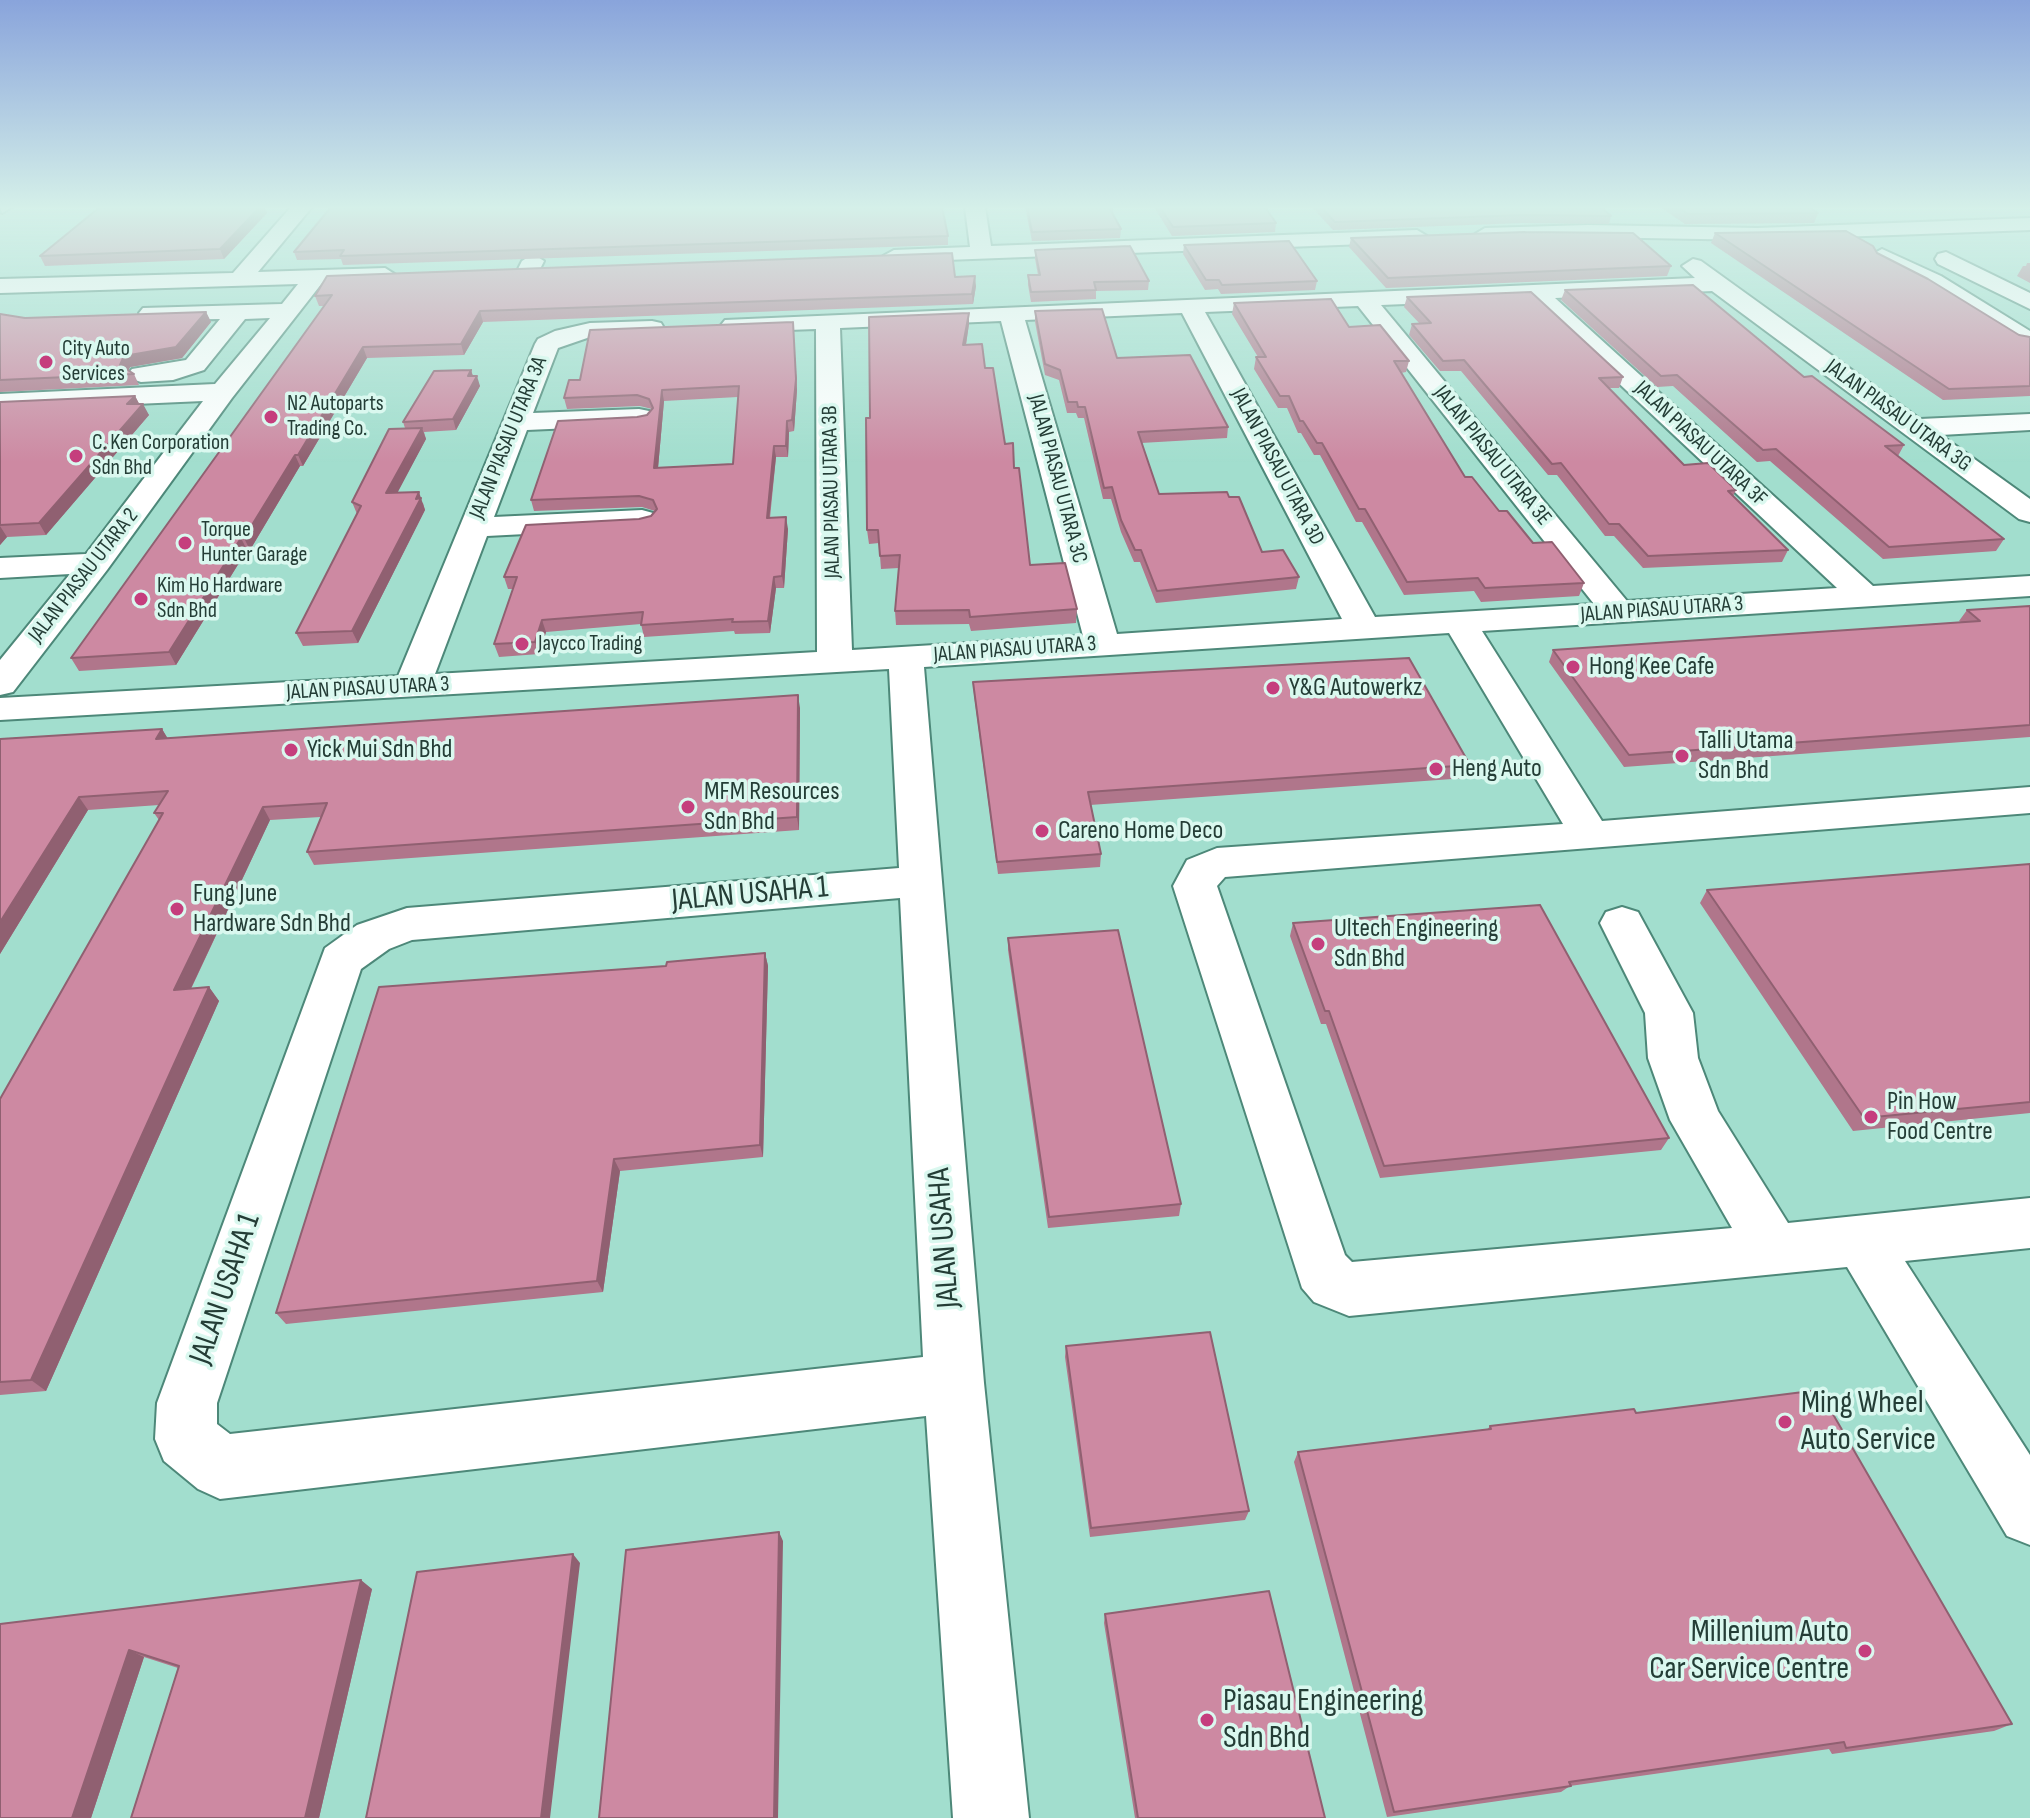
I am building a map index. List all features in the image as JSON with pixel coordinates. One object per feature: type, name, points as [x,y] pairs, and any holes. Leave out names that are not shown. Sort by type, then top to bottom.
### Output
[{"type":"street","name":"JALAN PIASAU UTARA 2","points":[[0,684],[96,563],[223,392],[304,292]]},
{"type":"street","points":[[701,326],[1559,292]]},
{"type":"street","name":"JALAN PIASAU UTARA 3G","points":[[1728,292],[2030,513]]},
{"type":"street","points":[[1950,292],[2024,338]]},
{"type":"street","points":[[2010,292],[2030,302]]},
{"type":"street","name":"JALAN PIASAU UTARA 3F","points":[[1536,293],[1865,596]]},
{"type":"street","name":"JALAN PIASAU UTARA 3E","points":[[1365,300],[1619,613]]},
{"type":"street","name":"JALAN PIASAU UTARA 3D","points":[[1190,307],[1364,628]]},
{"type":"street","points":[[121,314],[288,311]]},
{"type":"street","points":[[86,377],[186,370],[195,365],[237,313]]},
{"type":"street","name":"JALAN PIASAU UTARA 3C","points":[[1011,314],[1102,643]]},
{"type":"street","name":"JALAN PIASAU UTARA 3B","points":[[828,322],[835,662]]},
{"type":"street","name":"JALAN PIASAU UTARA 3A","points":[[412,686],[547,344],[590,330],[670,327]]},
{"type":"street","points":[[0,402],[223,392]]},
{"type":"street","points":[[516,422],[639,417]]},
{"type":"street","points":[[1914,428],[2030,422]]},
{"type":"street","points":[[473,527],[642,519]]},
{"type":"street","points":[[0,568],[96,563]]},
{"type":"street","name":"JALAN PIASAU UTARA 3","points":[[0,709],[906,658],[1102,643],[2030,586]]},
{"type":"street","points":[[1459,622],[1591,836]]},
{"type":"street","name":"JALAN USAHA","points":[[906,658],[954,1383],[991,1818]]},
{"type":"street","points":[[2030,800],[1217,863],[1202,871],[1195,886],[1322,1270],[1334,1283],[1349,1289],[2030,1223]]},
{"type":"street","name":"JALAN USAHA 1","points":[[920,881],[407,924],[373,937],[341,960],[187,1403],[186,1439],[220,1467],[954,1383]]},
{"type":"street","points":[[1622,923],[1669,1013],[1673,1058],[1696,1120],[1774,1249]]},
{"type":"street","points":[[1861,1241],[2030,1513]]},
{"type":"building","points":[[317,292],[972,292],[480,311],[461,344],[363,347],[298,455],[295,455],[169,652],[71,658],[332,295],[315,296]]},
{"type":"building","points":[[1531,292],[1623,377],[1599,378],[1684,465],[1708,463],[1736,490],[1728,491],[1788,550],[1648,556],[1619,524],[1609,524],[1561,463],[1552,464],[1464,360],[1443,361],[1412,324],[1431,323],[1407,297]]},
{"type":"building","points":[[1567,292],[1701,292],[1804,377],[1812,376],[1904,445],[1885,446],[2004,539],[1889,547],[1776,449],[1763,450],[1677,375],[1661,376]]},
{"type":"building","points":[[1803,292],[1949,292],[2019,335],[2030,337],[2030,386],[1949,389]]},
{"type":"building","points":[[1331,299],[1349,327],[1380,325],[1409,361],[1394,361],[1465,477],[1472,477],[1499,511],[1507,511],[1533,543],[1552,542],[1584,583],[1485,588],[1478,578],[1407,582],[1365,509],[1359,509],[1322,443],[1317,443],[1300,421],[1289,396],[1280,396],[1256,357],[1266,357],[1234,303]]},
{"type":"building","points":[[1102,309],[1117,358],[1190,355],[1228,427],[1138,432],[1159,494],[1227,492],[1229,497],[1239,497],[1262,552],[1283,550],[1299,577],[1157,591],[1141,550],[1135,550],[1121,520],[1112,487],[1104,488],[1085,407],[1078,407],[1077,402],[1068,402],[1060,370],[1045,364],[1035,311]]},
{"type":"building","points":[[206,312],[176,347],[124,356],[120,365],[134,374],[0,380],[0,314],[25,318]]},
{"type":"building","points":[[969,313],[963,345],[982,344],[985,368],[993,368],[1005,444],[1013,443],[1014,468],[1019,468],[1030,565],[1065,563],[1077,609],[970,617],[969,610],[895,611],[900,555],[880,556],[878,530],[867,530],[869,317]]},
{"type":"building","points":[[793,322],[796,379],[792,420],[787,421],[786,446],[774,446],[767,518],[786,517],[782,576],[774,577],[768,621],[732,622],[733,619],[641,625],[643,612],[542,620],[535,642],[494,644],[517,577],[504,577],[526,525],[639,519],[651,516],[657,509],[653,500],[639,496],[531,500],[558,421],[637,417],[647,415],[653,408],[649,399],[637,395],[564,398],[569,380],[580,380],[590,330]],"holes":[[[739,386],[733,464],[654,468],[662,390]]]},
{"type":"building","points":[[471,370],[468,376],[477,376],[453,419],[403,422],[434,371]]},
{"type":"building","points":[[135,396],[127,404],[143,404],[39,523],[0,525],[0,402]]},
{"type":"building","points":[[422,428],[386,493],[419,492],[416,499],[421,498],[352,631],[296,633],[361,506],[352,502],[389,429]]},
{"type":"building","points":[[2030,606],[2030,725],[1629,755],[1553,650],[1980,621],[1967,610]]},
{"type":"building","points":[[1409,658],[1470,765],[1088,792],[1101,854],[997,862],[973,682]]},
{"type":"building","points":[[798,695],[797,817],[307,852],[327,803],[263,807],[174,990],[209,987],[31,1380],[0,1382],[0,1099],[163,813],[154,813],[168,791],[79,797],[0,922],[0,739],[162,729],[156,739]]},
{"type":"building","points":[[2030,864],[2030,1102],[1864,1118],[1707,890]]},
{"type":"building","points":[[1540,905],[1669,1138],[1384,1166],[1329,1011],[1325,1011],[1293,923]]},
{"type":"building","points":[[1118,930],[1181,1204],[1049,1217],[1008,938]]},
{"type":"building","points":[[765,953],[760,1145],[614,1159],[597,1281],[276,1313],[379,987],[666,966],[667,962]]},
{"type":"building","points":[[1210,1332],[1249,1511],[1091,1528],[1066,1346]]},
{"type":"building","points":[[1819,1390],[2012,1724],[1846,1748],[1844,1742],[1569,1782],[1571,1786],[1394,1812],[1298,1452],[1491,1429],[1490,1426],[1634,1409],[1636,1413]]},
{"type":"building","points":[[779,1532],[774,1818],[599,1818],[626,1550]]},
{"type":"building","points":[[573,1554],[541,1818],[366,1818],[417,1572]]},
{"type":"building","points":[[361,1580],[305,1818],[131,1818],[179,1666],[129,1650],[72,1818],[0,1818],[0,1624]]},
{"type":"building","name":"Piasau Engineering Sdn Bhd","points":[[1269,1591],[1325,1818],[1138,1818],[1105,1614]]},
{"type":"place","name":"City Auto Services","points":[[46,362]]},
{"type":"place","name":"N2 Autoparts Trading Co.","points":[[271,417]]},
{"type":"place","name":"C. Ken Corporation Sdn Bhd","points":[[76,456]]},
{"type":"place","name":"Torque Hunter Garage","points":[[185,543]]},
{"type":"place","name":"Kim Ho Hardware Sdn Bhd","points":[[141,599]]},
{"type":"place","name":"Jaycco Trading","points":[[522,644]]},
{"type":"place","name":"Hong Kee Cafe","points":[[1573,667]]},
{"type":"place","name":"Y&G Autowerkz","points":[[1273,688]]},
{"type":"place","name":"Yick Mui Sdn Bhd","points":[[291,750]]},
{"type":"place","name":"Talli Utama Sdn Bhd","points":[[1682,756]]},
{"type":"place","name":"Heng Auto","points":[[1436,769]]},
{"type":"place","name":"MFM Resources Sdn Bhd","points":[[688,807]]},
{"type":"place","name":"Careno Home Deco","points":[[1042,831]]},
{"type":"place","name":"Fung June Hardware Sdn Bhd","points":[[177,909]]},
{"type":"place","name":"Ultech Engineering Sdn Bhd","points":[[1318,944]]},
{"type":"place","name":"Pin How Food Centre","points":[[1871,1117]]},
{"type":"place","name":"Ming Wheel Auto Service","points":[[1785,1422]]},
{"type":"place","name":"Millenium Auto Car Service Centre","points":[[1865,1651]]},
{"type":"place","name":"Piasau Engineering Sdn Bhd","points":[[1207,1720]]}]
